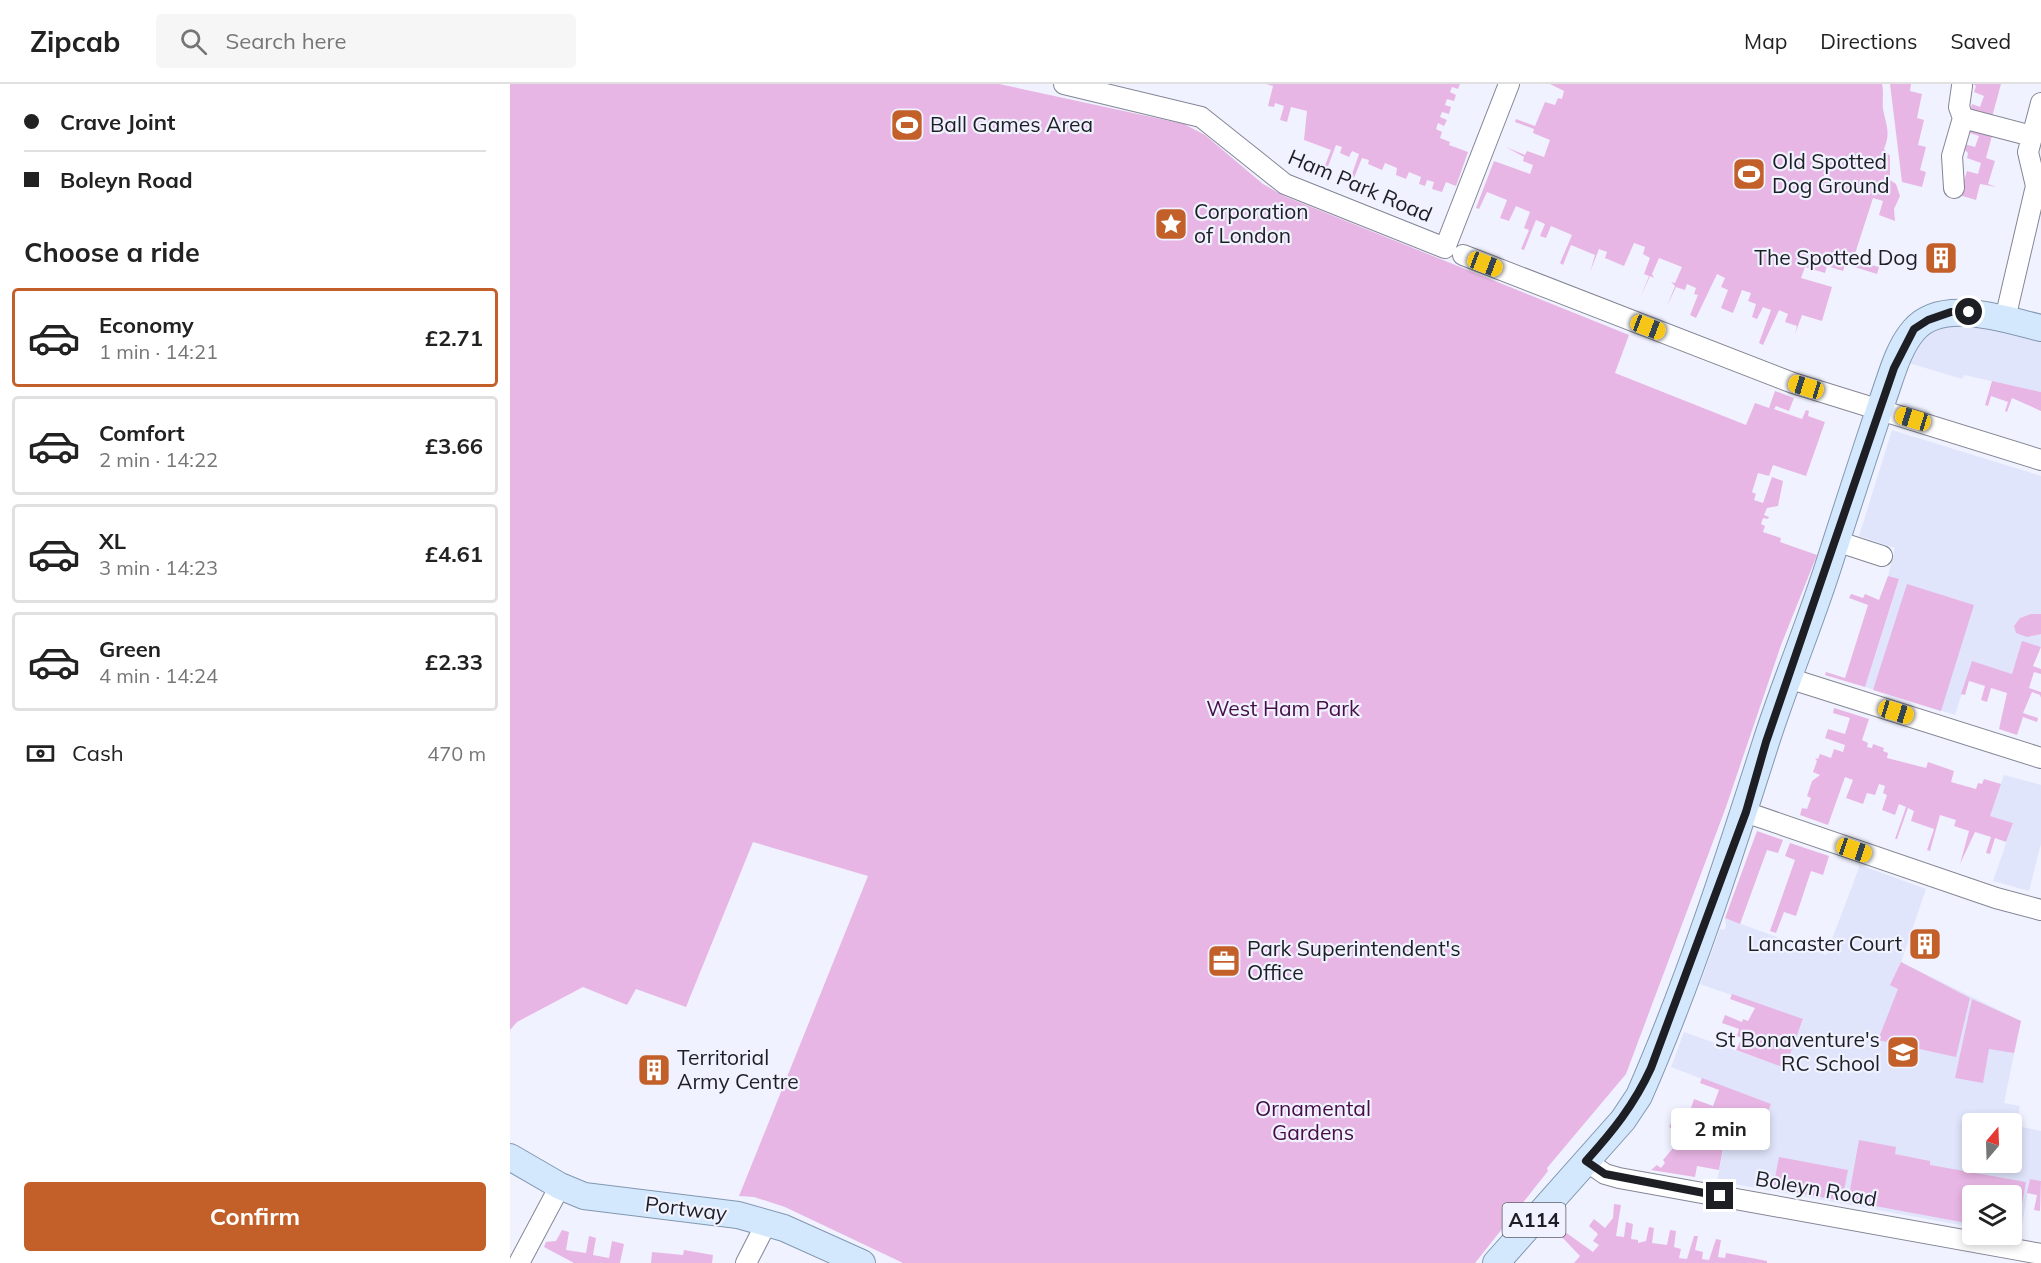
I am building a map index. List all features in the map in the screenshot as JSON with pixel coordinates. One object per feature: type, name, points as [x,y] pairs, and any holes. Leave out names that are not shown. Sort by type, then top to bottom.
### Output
[{"type":"main road","name":"A114","points":[[1496,1263],[1623,1120],[1639,1096],[1746,812],[1788,678],[1894,368],[1914,329],[1928,320],[1951,312],[1969,312],[2041,328]]},
{"type":"main road","name":"Portway","points":[[510,1157],[560,1186],[584,1196],[738,1215],[767,1222],[862,1263]]},
{"type":"street","name":"Ham Park Road","points":[[1064,84],[1201,117],[1285,184],[1773,376],[2041,460]]},
{"type":"street","points":[[1454,252],[1509,84]]},
{"type":"street","points":[[1954,188],[1953,156],[1963,118],[1959,107],[1962,86]]},
{"type":"street","points":[[2005,319],[2036,186],[2036,165],[2028,152],[2041,103]]},
{"type":"street","points":[[1963,118],[2032,136]]},
{"type":"street","points":[[1836,541],[1882,556]]},
{"type":"street","points":[[1788,678],[2041,758]]},
{"type":"street","points":[[1746,812],[1996,898],[2041,910]]},
{"type":"street","name":"Boleyn Road","points":[[1586,1161],[1605,1174],[1619,1178],[2041,1254]]},
{"type":"street","points":[[519,1263],[560,1186]]},
{"type":"street","points":[[746,1263],[767,1222]]},
{"type":"shaded area","points":[[1952,323],[2041,337],[2041,392],[1964,375],[1962,379],[1909,363],[1923,337]]},
{"type":"shaded area","points":[[1892,430],[2041,476],[2041,647],[2022,642],[2012,674],[1972,662],[1955,715],[1865,687],[1899,580],[1888,576],[1895,548],[1859,536]]},
{"type":"shaded area","points":[[2004,775],[2041,785],[2041,844],[2029,891],[1993,881],[2013,823],[1990,816]]},
{"type":"shaded area","name":"St Bonaventure's RC School","points":[[1860,865],[1926,889],[1901,962],[2021,1021],[2004,1103],[2020,1106],[2019,1113],[1962,1113],[1962,1173],[2022,1173],[2022,1127],[2041,1131],[2041,1181],[2030,1179],[2022,1225],[2022,1185],[1962,1185],[1962,1225],[1717,1181],[1730,1116],[1762,1127],[1720,1086],[1671,1067],[1684,1032],[1785,1068],[1803,1020],[1700,984],[1720,929],[1724,930],[1726,927],[1725,918],[1826,955]]},
{"type":"green space","name":"West Ham Park","points":[[510,84],[999,84],[1184,124],[1205,135],[1263,184],[1284,196],[1629,335],[1615,373],[1746,425],[1755,403],[1769,408],[1775,391],[1794,398],[1789,411],[1776,406],[1774,409],[1802,419],[1806,410],[1809,411],[1808,416],[1825,422],[1806,476],[1773,465],[1769,476],[1758,473],[1752,492],[1756,494],[1754,500],[1763,503],[1772,477],[1783,481],[1778,506],[1767,508],[1764,515],[1769,517],[1768,519],[1763,518],[1761,524],[1765,526],[1763,532],[1781,538],[1780,542],[1817,555],[1781,645],[1726,807],[1626,1074],[1547,1168],[1548,1171],[1475,1263],[903,1263],[785,1207],[754,1197],[739,1196],[868,876],[753,842],[686,1007],[636,989],[627,1005],[583,987],[517,1022],[510,1030]]},
{"type":"green space","points":[[1266,84],[1460,84],[1458,89],[1452,87],[1450,92],[1456,95],[1454,101],[1447,99],[1445,105],[1451,107],[1449,114],[1442,112],[1440,117],[1447,120],[1444,126],[1438,123],[1436,129],[1442,132],[1440,138],[1450,142],[1449,145],[1468,152],[1456,186],[1446,182],[1442,192],[1432,189],[1434,182],[1427,180],[1425,186],[1419,184],[1421,177],[1409,172],[1406,179],[1396,175],[1397,168],[1385,163],[1382,170],[1368,164],[1369,160],[1362,158],[1354,178],[1351,177],[1359,154],[1352,151],[1349,157],[1340,153],[1342,147],[1336,145],[1327,169],[1324,168],[1331,150],[1304,140],[1307,111],[1291,107],[1287,122],[1280,120],[1284,106],[1275,103],[1274,107],[1268,106],[1273,86]]},
{"type":"green space","name":"Old Spotted Dog Ground","points":[[1550,84],[1882,84],[1883,109],[1888,133],[1884,149],[1890,156],[1890,180],[1896,184],[1900,196],[1894,209],[1895,221],[1879,215],[1883,201],[1873,198],[1853,260],[1879,267],[1877,274],[1845,264],[1843,271],[1827,266],[1825,273],[1805,267],[1801,278],[1832,287],[1822,321],[1802,315],[1795,334],[1797,326],[1785,322],[1788,314],[1779,310],[1763,345],[1759,343],[1771,310],[1763,307],[1757,319],[1752,317],[1756,304],[1748,301],[1751,293],[1742,290],[1733,313],[1721,308],[1728,290],[1721,287],[1725,278],[1717,274],[1696,318],[1690,315],[1698,295],[1694,294],[1696,288],[1687,284],[1685,290],[1676,287],[1667,306],[1675,286],[1671,282],[1675,283],[1682,267],[1659,258],[1652,274],[1654,278],[1650,276],[1641,296],[1649,276],[1644,274],[1650,258],[1643,254],[1645,247],[1634,243],[1624,266],[1605,258],[1607,252],[1599,249],[1590,272],[1595,255],[1571,245],[1563,265],[1560,263],[1572,235],[1551,226],[1546,238],[1540,236],[1545,224],[1536,220],[1524,250],[1521,249],[1529,230],[1524,228],[1530,212],[1516,206],[1509,221],[1500,218],[1507,200],[1487,192],[1479,209],[1476,208],[1494,161],[1530,174],[1533,165],[1523,161],[1524,157],[1506,147],[1525,155],[1527,151],[1544,157],[1550,140],[1533,133],[1534,129],[1515,122],[1516,119],[1535,126],[1545,102],[1555,105],[1558,98],[1562,99],[1564,91]]},
{"type":"green space","points":[[1890,84],[1911,84],[1910,91],[1922,94],[1917,118],[1924,120],[1918,145],[1926,147],[1920,170],[1926,172],[1922,187],[1902,182]]},
{"type":"green space","points":[[1973,84],[2001,84],[1992,117],[1970,112],[1972,104],[1980,107],[1984,96],[1974,92],[1976,86]]},
{"type":"green space","points":[[1968,129],[1993,132],[1986,158],[1995,161],[1988,184],[1997,187],[1980,184],[1976,200],[1959,195],[1967,171],[1978,174],[1981,163],[1967,158],[1968,153],[1963,148],[1964,144],[1975,147],[1979,136],[1967,132]]},
{"type":"green space","points":[[1992,381],[2041,392],[2041,411],[2012,398],[2007,412],[2005,411],[2008,402],[1991,396],[1988,406],[1985,405]]},
{"type":"green space","points":[[1888,576],[1899,579],[1865,687],[1825,675],[1826,672],[1845,678],[1868,605],[1849,598],[1851,594],[1863,598],[1865,594],[1879,600]]},
{"type":"green space","points":[[1907,584],[1974,605],[1941,711],[1873,690]]},
{"type":"green space","points":[[2031,614],[2041,614],[2041,634],[2027,637],[2016,633],[2014,626],[2020,618]]},
{"type":"green space","points":[[2022,641],[2041,647],[2033,666],[2041,669],[2041,674],[2034,672],[2029,688],[2041,692],[2041,698],[2040,695],[2032,692],[2023,713],[2038,718],[2037,722],[2023,717],[2017,735],[1999,729],[2007,693],[1991,688],[1987,702],[1981,700],[1985,686],[1969,681],[1965,695],[1961,694],[1972,661],[2012,674]]},
{"type":"green space","points":[[1834,708],[1869,719],[1862,740],[1868,743],[1867,747],[1872,748],[1873,744],[1884,748],[1883,751],[1888,753],[1887,758],[1926,768],[1928,762],[1954,771],[1951,782],[1976,789],[1978,783],[1982,784],[1984,779],[2001,784],[1990,816],[2013,823],[2006,842],[1995,838],[1990,854],[1986,853],[1991,837],[1975,832],[1960,864],[1969,831],[1954,826],[1956,820],[1940,815],[1930,851],[1927,850],[1934,829],[1911,821],[1914,811],[1908,808],[1897,839],[1895,839],[1906,807],[1899,804],[1895,815],[1882,810],[1887,795],[1883,793],[1885,786],[1879,784],[1875,795],[1867,793],[1863,804],[1846,798],[1853,780],[1845,777],[1828,825],[1800,815],[1802,808],[1807,809],[1811,798],[1807,796],[1812,781],[1820,775],[1813,772],[1817,761],[1815,758],[1818,759],[1820,754],[1831,758],[1834,749],[1843,752],[1845,745],[1825,738],[1828,729],[1845,734],[1850,718],[1833,713]]},
{"type":"green space","points":[[1757,831],[1783,840],[1778,853],[1767,850],[1740,924],[1725,918]]},
{"type":"green space","points":[[1790,843],[1829,856],[1823,875],[1811,871],[1796,916],[1784,912],[1776,933],[1770,931],[1795,860],[1785,856]]},
{"type":"green space","points":[[1901,962],[1970,998],[1956,1057],[1878,1040],[1898,989],[1890,985]]},
{"type":"green space","points":[[1732,994],[1803,1019],[1785,1068],[1736,1050],[1742,1038],[1737,1036],[1739,1029],[1722,1023],[1725,1015],[1742,1022],[1743,1019],[1748,1021],[1755,1008],[1730,999]]},
{"type":"green space","points":[[1972,999],[2021,1021],[2014,1053],[1989,1049],[1983,1083],[1955,1078]]},
{"type":"green space","points":[[1702,1078],[1771,1104],[1762,1127],[1724,1114],[1718,1135],[1725,1137],[1719,1170],[1697,1166],[1695,1177],[1651,1170],[1657,1165],[1661,1168],[1665,1163],[1663,1160],[1673,1148],[1671,1146],[1683,1137],[1669,1127],[1671,1123],[1689,1129],[1691,1125],[1703,1128],[1708,1113],[1691,1108],[1694,1099],[1713,1106],[1719,1090],[1700,1083]]},
{"type":"green space","points":[[1859,1140],[1896,1147],[1895,1154],[1930,1161],[1930,1165],[1962,1171],[1962,1173],[1975,1173],[2026,1182],[2022,1204],[2022,1185],[1962,1185],[1962,1222],[1848,1201]]},
{"type":"green space","points":[[1779,1157],[1848,1170],[1842,1201],[1773,1188]]},
{"type":"green space","points":[[2030,1179],[2041,1181],[2040,1211],[2034,1210],[2037,1195],[2027,1193]]},
{"type":"green space","points":[[1614,1204],[1621,1205],[1616,1236],[1624,1237],[1626,1222],[1633,1224],[1631,1239],[1638,1240],[1638,1243],[1646,1241],[1649,1227],[1654,1228],[1652,1243],[1667,1245],[1670,1230],[1676,1231],[1674,1247],[1681,1249],[1679,1258],[1687,1259],[1694,1236],[1698,1236],[1695,1250],[1703,1252],[1702,1259],[1709,1260],[1716,1239],[1721,1240],[1718,1257],[1725,1258],[1726,1253],[1767,1261],[1767,1263],[1574,1263],[1580,1256],[1558,1233],[1561,1229],[1593,1252],[1599,1245],[1593,1241],[1598,1234],[1589,1226],[1594,1219],[1605,1228],[1613,1218]]},
{"type":"green space","points":[[562,1230],[569,1232],[566,1250],[586,1253],[589,1236],[596,1238],[593,1255],[609,1258],[612,1241],[624,1244],[620,1263],[574,1263],[544,1247],[546,1242],[556,1241]]},
{"type":"green space","points":[[684,1250],[713,1255],[712,1263],[651,1263],[652,1252],[683,1255]]},
{"type":"place","name":"Ball Games Area","points":[[907,125]]},
{"type":"place","name":"Old Spotted Dog Ground","points":[[1749,174]]},
{"type":"place","name":"Corporation of London","points":[[1171,224]]},
{"type":"place","name":"The Spotted Dog","points":[[1941,258]]},
{"type":"place","name":"Lancaster Court","points":[[1925,944]]},
{"type":"place","name":"Park Superintendent's Office","points":[[1224,961]]},
{"type":"place","name":"St Bonaventure's RC School","points":[[1903,1052]]},
{"type":"place","name":"Territorial Army Centre","points":[[654,1070]]},
{"type":"route","points":[[1720,1196],[1619,1178],[1605,1174],[1586,1161],[1623,1120],[1639,1096],[1651,1068],[1746,812],[1766,742],[1824,580],[1894,368],[1914,329],[1928,320],[1951,312],[1969,312]]},
{"type":"park label","name":"Ornamental Gardens","points":[[1313,1121]]}]
